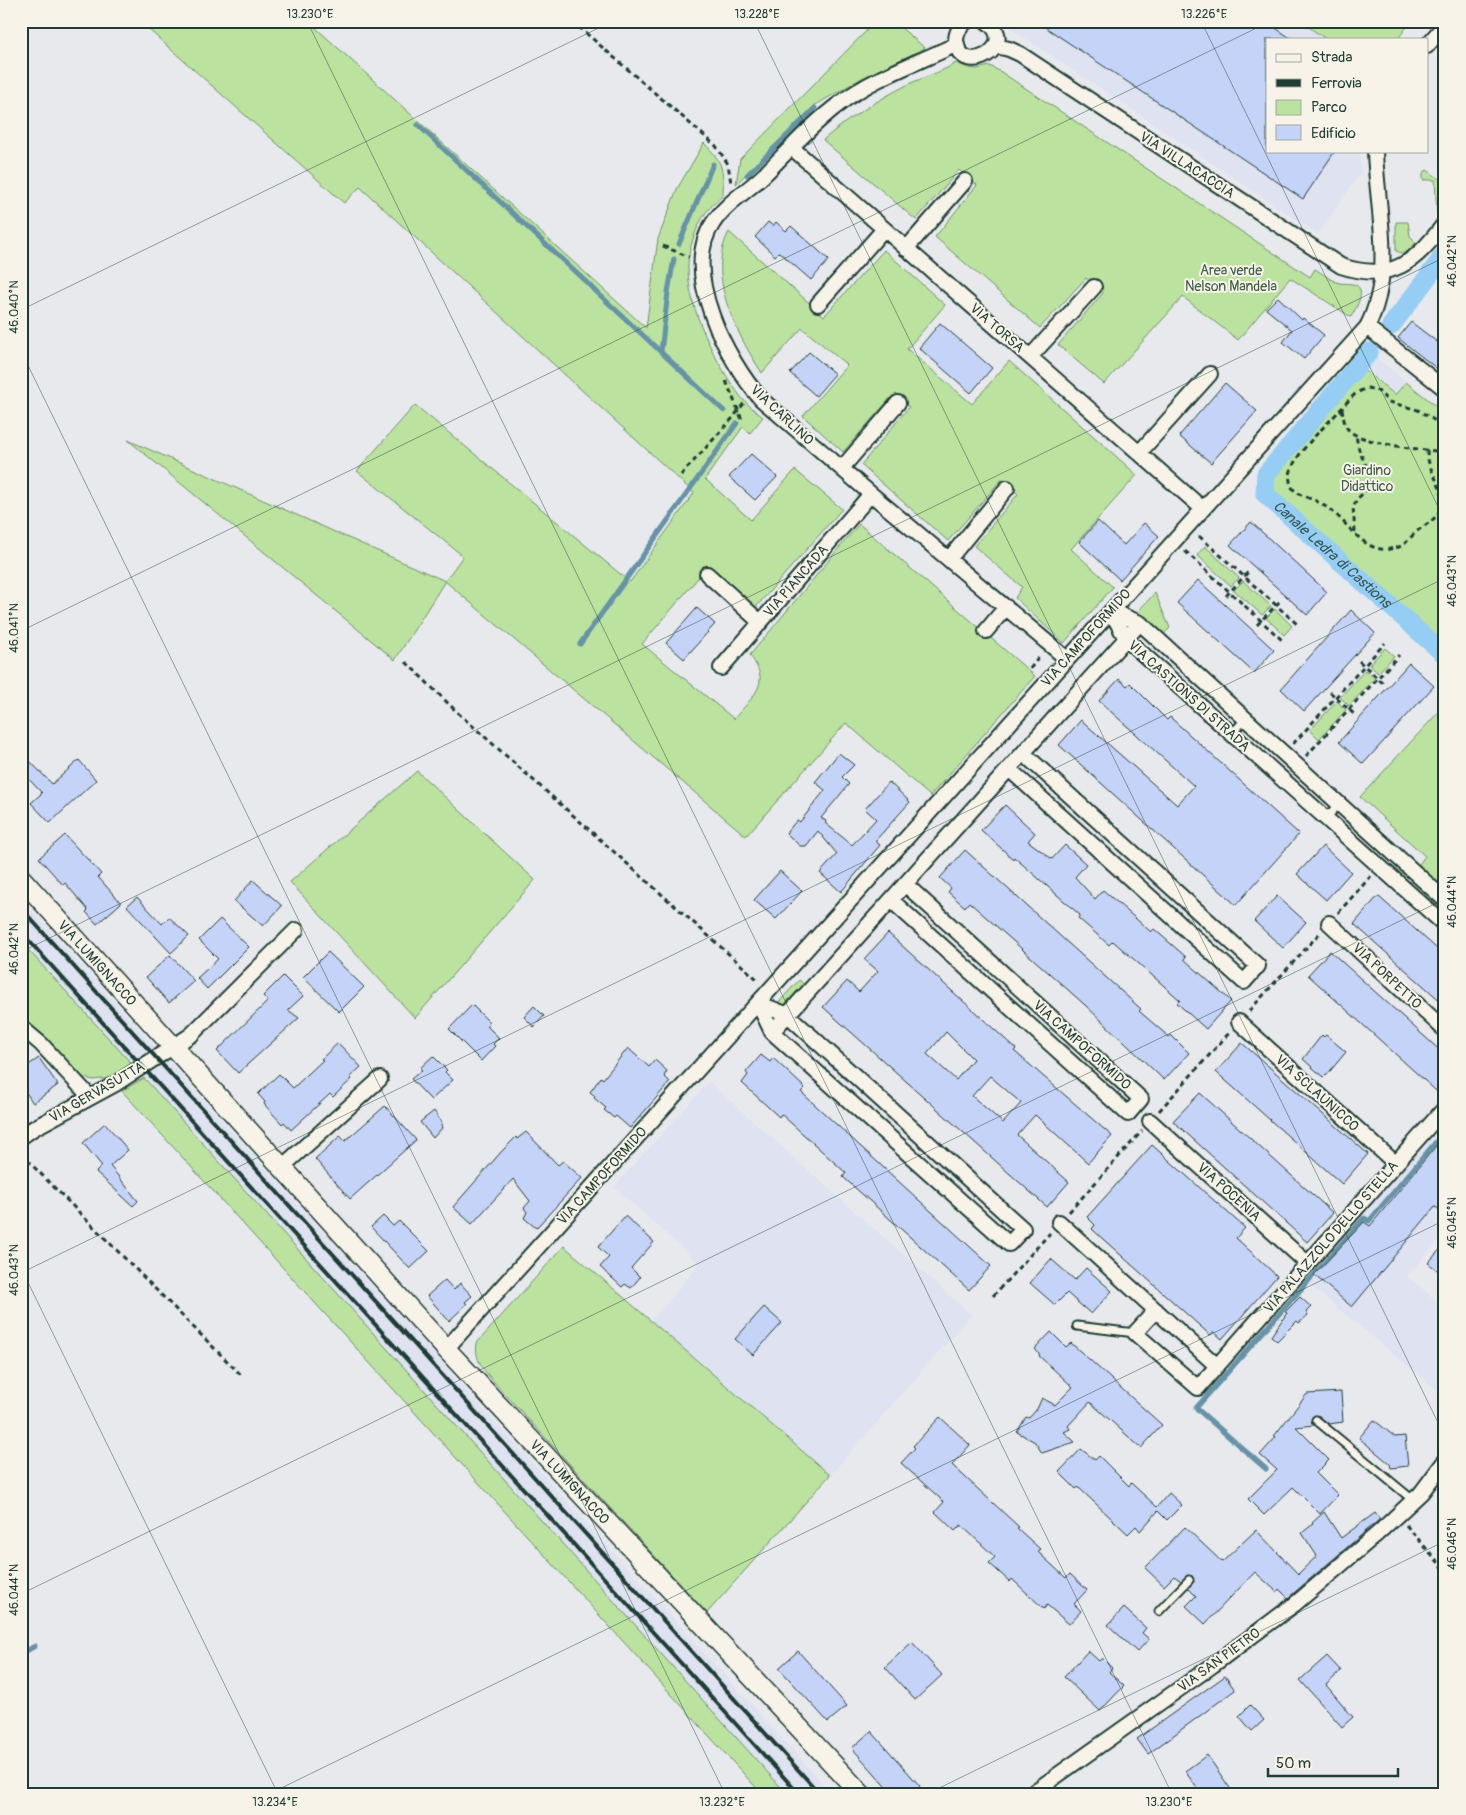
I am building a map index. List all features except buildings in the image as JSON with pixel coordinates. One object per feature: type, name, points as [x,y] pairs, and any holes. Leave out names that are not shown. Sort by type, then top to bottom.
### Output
[{"type":"main road","name":"VIA LUMIGNACCO","points":[[21,878],[446,1349],[861,1794]]},
{"type":"street","points":[[967,21],[957,32],[957,44],[964,55],[976,59],[988,56],[996,46],[996,32],[986,21]]},
{"type":"street","points":[[1428,45],[1445,24]]},
{"type":"street","name":"VIA CARLINO","points":[[957,44],[863,88],[834,108],[713,222],[704,245],[702,261],[706,296],[712,317],[722,339],[736,365],[754,391],[871,494],[1067,659]]},
{"type":"street","name":"VIA VILLACACCIA","points":[[996,46],[1020,54],[1333,262],[1350,269],[1382,270],[1400,268],[1419,255],[1445,222]]},
{"type":"street","name":"VIA TORSA","points":[[791,147],[1203,509]]},
{"type":"street","name":"VIA CAMPOFORMIDO","points":[[446,1349],[1367,327],[1376,308],[1382,270],[1376,152]]},
{"type":"street","points":[[906,249],[965,181]]},
{"type":"street","points":[[818,304],[884,229]]},
{"type":"street","points":[[1030,357],[1094,287]]},
{"type":"street","points":[[1367,327],[1445,389]]},
{"type":"street","points":[[1139,453],[1210,374]]},
{"type":"street","points":[[842,468],[898,403]]},
{"type":"street","points":[[948,559],[1007,488]]},
{"type":"street","name":"VIA PIANCADA","points":[[721,668],[871,494]]},
{"type":"street","points":[[707,574],[760,622]]},
{"type":"street","points":[[986,631],[1006,607]]},
{"type":"street","name":"VIA CASTIONS DI STRADA","points":[[1111,611],[1140,623],[1445,900]]},
{"type":"street","name":"VIA CASTIONS DI STRADA","points":[[1111,611],[1126,639],[1445,925]]},
{"type":"street","points":[[772,1032],[1140,623]]},
{"type":"street","points":[[1008,769],[1244,982],[1258,966],[1023,753]]},
{"type":"street","name":"VIA CAMPOFORMIDO","points":[[892,900],[1128,1114],[1141,1099],[906,884]]},
{"type":"street","name":"VIA PORPETTO","points":[[1329,923],[1445,1030]]},
{"type":"street","points":[[173,1047],[191,1034],[296,930]]},
{"type":"street","points":[[758,1003],[788,1015],[1023,1229],[1009,1244],[772,1032],[758,1003]]},
{"type":"street","name":"VIA SCLAUNICCO","points":[[1239,1022],[1395,1163]]},
{"type":"street","points":[[21,1027],[41,1044],[90,1097]]},
{"type":"street","name":"VIA GERVASUTTA","points":[[21,1137],[116,1083],[173,1047]]},
{"type":"street","points":[[282,1167],[380,1079]]},
{"type":"street","name":"VIA PALAZZOLO DELLO STELLA","points":[[1135,1332],[1198,1388],[1445,1108]]},
{"type":"street","name":"VIA POCENIA","points":[[1150,1121],[1308,1264]]},
{"type":"street","points":[[1059,1222],[1217,1366]]},
{"type":"street","points":[[1135,1332],[1156,1310]]},
{"type":"street","name":"VIA SAN PIETRO","points":[[1031,1794],[1213,1665],[1295,1604],[1421,1493],[1445,1461]]},
{"type":"lane","points":[[1232,734],[1246,718]]},
{"type":"lane","points":[[1326,818],[1339,804]]},
{"type":"lane","points":[[1077,1326],[1135,1332]]},
{"type":"lane","points":[[1316,1420],[1413,1500]]},
{"type":"lane","points":[[1159,1611],[1189,1580]]},
{"type":"path","points":[[572,21],[716,146],[728,164],[732,183],[729,190]]},
{"type":"path","points":[[663,246],[682,255],[702,261]]},
{"type":"path","points":[[1427,450],[1427,459],[1431,472],[1439,485],[1442,496],[1442,508],[1434,520],[1419,530],[1404,545],[1384,550],[1374,549],[1361,540],[1334,513],[1316,501],[1296,492],[1290,483],[1289,475],[1293,464],[1304,449],[1350,398],[1368,388],[1378,391],[1389,402],[1418,410],[1445,426]]},
{"type":"path","points":[[681,475],[732,419],[754,391]]},
{"type":"path","points":[[1342,409],[1348,429],[1356,436],[1372,442],[1445,452]]},
{"type":"path","points":[[1355,532],[1353,507],[1358,498],[1370,487],[1371,483],[1356,436]]},
{"type":"path","points":[[1188,526],[1297,624]]},
{"type":"path","points":[[1174,541],[1282,640]]},
{"type":"path","points":[[1226,596],[1249,571]]},
{"type":"path","points":[[1257,625],[1280,601]]},
{"type":"path","points":[[1284,754],[1385,643]]},
{"type":"path","points":[[1298,766],[1399,656]]},
{"type":"path","points":[[1030,668],[1039,657]]},
{"type":"path","points":[[1359,660],[1384,684]]},
{"type":"path","points":[[406,662],[429,686],[502,752],[769,990]]},
{"type":"path","points":[[1330,692],[1355,715]]},
{"type":"path","points":[[993,1296],[1380,867]]},
{"type":"path","points":[[21,1154],[241,1375]]},
{"type":"path","points":[[1397,1515],[1445,1570]]},
{"type":"shaded area","points":[[1000,21],[1300,21],[1325,38],[1266,38],[1266,152],[1359,152],[1361,172],[1318,234]]},
{"type":"shaded area","points":[[1373,355],[1406,382],[1395,395],[1362,368]]},
{"type":"shaded area","points":[[21,899],[832,1794],[787,1794],[21,942]]},
{"type":"shaded area","points":[[709,1082],[971,1315],[830,1475],[651,1321],[700,1264],[614,1187]]},
{"type":"shaded area","points":[[1445,1122],[1445,1233],[1407,1276],[1445,1308],[1445,1396],[1305,1281]]},
{"type":"green space","points":[[139,21],[311,21],[317,29],[646,328],[658,239],[677,189],[704,143],[715,155],[721,166],[723,195],[703,216],[696,230],[688,261],[689,284],[698,318],[722,369],[741,397],[763,417],[750,433],[743,427],[705,479],[751,520],[795,470],[842,509],[756,607],[709,565],[642,644],[734,719],[751,699],[760,682],[759,671],[750,655],[859,524],[1035,676],[930,796],[846,723],[746,836],[445,581],[463,556],[357,471],[415,405],[630,582],[694,493],[360,187],[344,203]]},
{"type":"green space","points":[[876,21],[893,21],[925,48],[862,78],[814,106],[736,184],[740,159]]},
{"type":"green space","points":[[1300,21],[1411,21],[1399,38],[1325,38]]},
{"type":"green space","name":"Area verde Nelson Mandela","points":[[956,63],[968,68],[977,69],[990,66],[1001,72],[1310,277],[1315,269],[1336,282],[1357,286],[1360,289],[1360,298],[1351,317],[1290,278],[1238,340],[1183,297],[1104,384],[1058,345],[1103,293],[1086,278],[1040,328],[935,237],[977,185],[959,170],[916,220],[823,140],[853,117],[885,97]]},
{"type":"green space","points":[[1427,170],[1445,183],[1445,204],[1437,214],[1435,180],[1423,180],[1423,173]]},
{"type":"green space","points":[[1396,222],[1408,222],[1410,236],[1416,242],[1407,253],[1396,251]]},
{"type":"green space","points":[[729,232],[824,316],[884,250],[945,305],[907,349],[972,404],[1009,361],[1137,475],[1071,549],[1113,587],[1064,643],[1015,598],[1022,587],[974,546],[1018,494],[1001,480],[948,541],[861,465],[909,407],[893,395],[843,452],[803,416],[847,365],[802,328],[762,373],[743,342],[728,305],[723,286],[721,267],[723,249]]},
{"type":"green space","name":"Giardino Didattico","points":[[1362,368],[1395,395],[1406,382],[1445,413],[1445,651],[1267,493],[1267,475]]},
{"type":"green space","points":[[128,440],[445,581],[395,660]]},
{"type":"green space","points":[[1205,546],[1239,578],[1231,586],[1197,555]]},
{"type":"green space","points":[[1243,581],[1271,606],[1262,615],[1234,590]]},
{"type":"green space","points":[[1155,593],[1170,628],[1163,635],[1137,612]]},
{"type":"green space","points":[[1275,609],[1292,626],[1284,635],[1266,618]]},
{"type":"green space","points":[[1385,648],[1394,656],[1378,673],[1369,665]]},
{"type":"green space","points":[[1365,670],[1375,678],[1349,706],[1340,697]]},
{"type":"green space","points":[[1337,701],[1346,710],[1319,739],[1310,730]]},
{"type":"green space","points":[[1445,705],[1445,889],[1417,867],[1425,856],[1360,797]]},
{"type":"green space","points":[[417,771],[535,880],[415,1018],[290,882]]},
{"type":"green space","points":[[21,942],[132,1064],[111,1078],[93,1080],[85,1078],[78,1074],[47,1040],[21,1017]]},
{"type":"green space","points":[[799,980],[804,984],[784,1005],[779,1002]]},
{"type":"green space","points":[[144,1078],[787,1794],[762,1794],[122,1091]]},
{"type":"green space","points":[[564,1246],[830,1475],[707,1613],[494,1382],[478,1360],[477,1343]]},
{"type":"waterway","points":[[747,175],[815,108]]},
{"type":"waterway","points":[[418,125],[724,411]]},
{"type":"waterway","points":[[679,244],[713,164]]},
{"type":"waterway","name":"Canale Ledra di Castions","points":[[1391,326],[1445,254]]},
{"type":"waterway","points":[[661,352],[674,259]]},
{"type":"waterway","name":"Canale Ledra di Castions","points":[[1369,352],[1266,474],[1265,494],[1445,655]]},
{"type":"waterway","points":[[580,644],[737,423]]},
{"type":"waterway","points":[[1266,1469],[1196,1408],[1364,1218],[1369,1221],[1445,1131]]},
{"type":"waterway","points":[[21,1654],[35,1646]]},
{"type":"railway","points":[[21,908],[820,1794]]},
{"type":"railway","points":[[21,932],[799,1794]]}]
